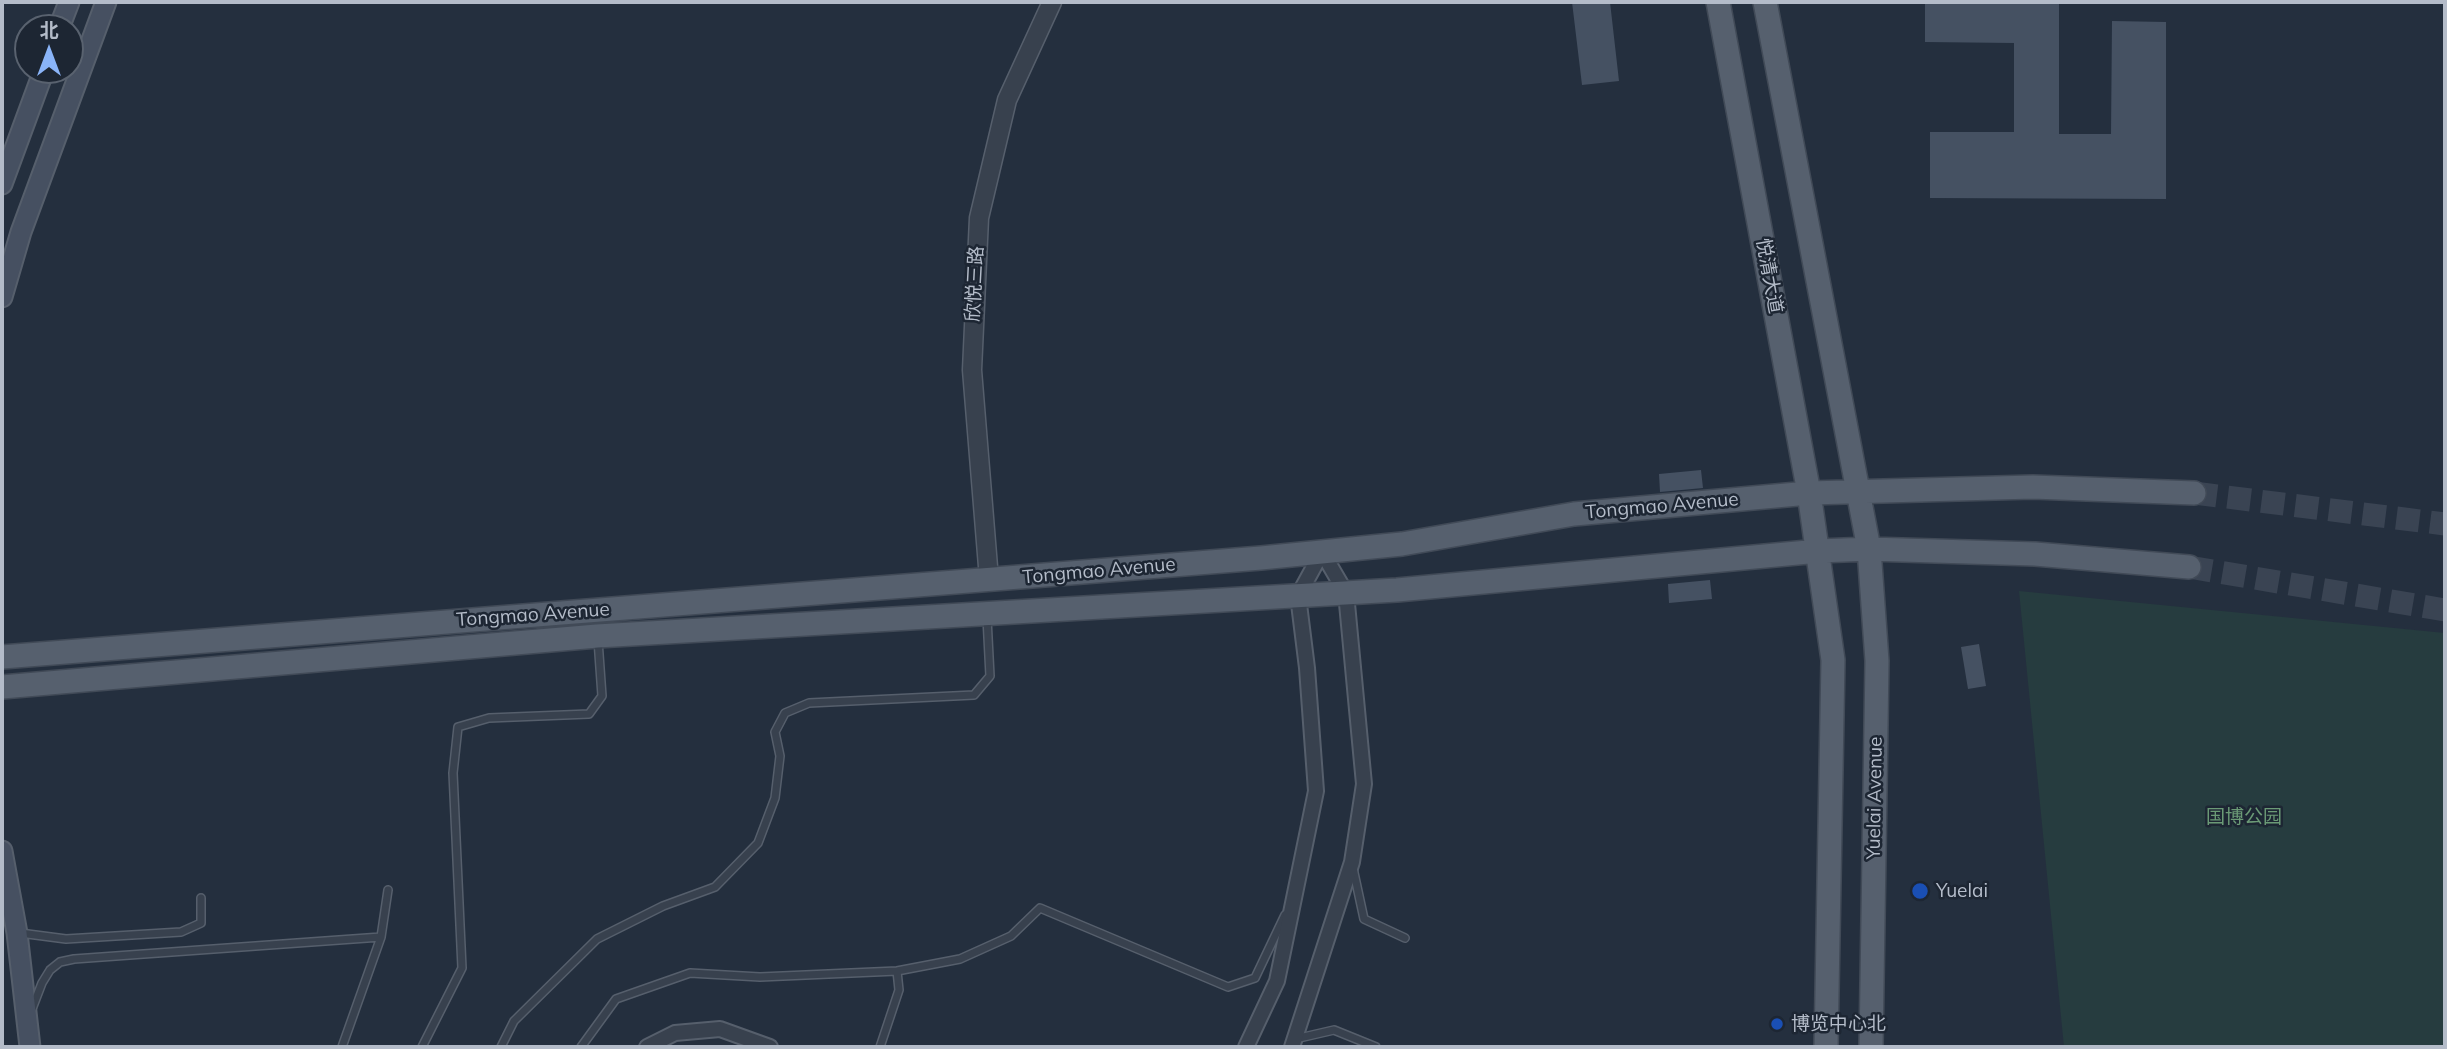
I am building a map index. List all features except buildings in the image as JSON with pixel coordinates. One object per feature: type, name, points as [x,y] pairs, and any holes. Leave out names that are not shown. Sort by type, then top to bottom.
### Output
[{"type":"main road","points":[[2,297],[21,233],[106,2]]},
{"type":"main road","name":"悦清大道","points":[[1718,2],[1819,551]]},
{"type":"main road","points":[[1765,2],[1868,549]]},
{"type":"main road","points":[[2,184],[39,84]]},
{"type":"main road","name":"Tongmao Avenue","points":[[2,657],[1322,552],[1402,544],[1574,514],[1809,493],[2033,487],[2194,493]]},
{"type":"main road","name":"Tongmao Avenue","points":[[2,687],[597,636],[1346,593],[1819,551],[1868,549],[2035,554],[2189,567]]},
{"type":"main road","name":"Yuelai Avenue","points":[[1868,549],[1877,661],[1871,1047]]},
{"type":"main road","points":[[1819,551],[1833,660],[1826,1047]]},
{"type":"main road","points":[[2,851],[17,933],[30,1047]]},
{"type":"street","name":"欣悦三路","points":[[989,579],[972,370],[979,218],[1007,100],[1052,2]]},
{"type":"street","points":[[1293,1043],[1352,862],[1364,784],[1346,593],[1322,552]]},
{"type":"street","points":[[1246,1047],[1277,981],[1316,791],[1307,668],[1298,596],[1322,552]]},
{"type":"street","points":[[647,1047],[675,1033],[720,1029],[770,1047]]},
{"type":"lane","points":[[501,1047],[514,1021],[597,939],[663,906],[715,887],[758,843],[775,798],[780,757],[775,732],[785,713],[809,703],[974,695],[990,676],[987,614]]},
{"type":"lane","points":[[422,1047],[462,968],[453,773],[458,727],[489,718],[589,714],[602,696],[597,636]]},
{"type":"lane","points":[[1352,862],[1364,919],[1405,938]]},
{"type":"lane","points":[[581,1047],[616,999],[690,973],[760,977],[897,971],[960,960],[1011,936],[1040,908],[1228,986],[1255,978],[1298,889]]},
{"type":"lane","points":[[342,1047],[381,937],[388,890]]},
{"type":"lane","points":[[17,933],[66,939],[181,932],[201,923],[201,898]]},
{"type":"lane","points":[[28,1020],[42,983],[60,962],[381,937]]},
{"type":"lane","points":[[880,1047],[900,990],[897,971]]},
{"type":"lane","points":[[1293,1043],[1334,1030],[1376,1047]]},
{"type":"green space","name":"国博公园","points":[[2019,591],[2445,633],[2445,1047],[2064,1047]]},
{"type":"tunnel","points":[[2194,493],[2445,524]]},
{"type":"tunnel","points":[[2189,567],[2445,610]]},
{"type":"place","name":"Yuelai","points":[[1920,891]]},
{"type":"place","name":"博览中心北","points":[[1777,1024]]}]
